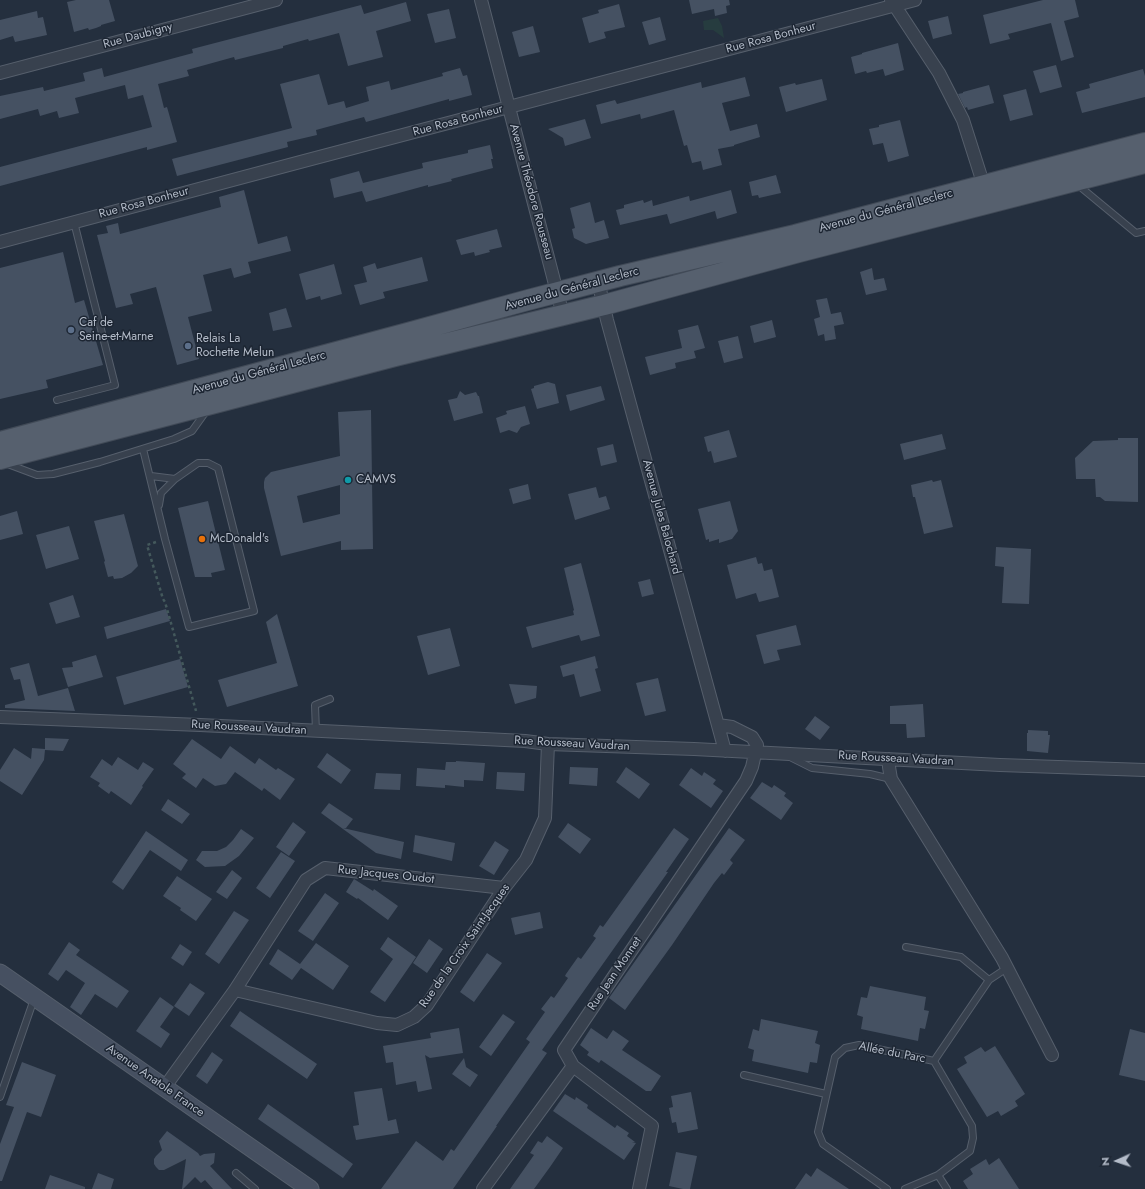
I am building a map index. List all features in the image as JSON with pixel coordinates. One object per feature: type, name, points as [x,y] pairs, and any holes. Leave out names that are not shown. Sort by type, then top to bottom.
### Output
[{"type":"main road","name":"Avenue du Général Leclerc","points":[[0,442],[598,282],[795,235],[1145,143]]},
{"type":"main road","name":"Avenue du Général Leclerc","points":[[0,460],[395,356],[604,305],[799,252],[1145,163]]},
{"type":"main road","name":"Avenue Anatole France","points":[[0,973],[310,1189]]},
{"type":"street","name":"Rue Daubigny","points":[[0,73],[276,0]]},
{"type":"street","name":"Avenue Théodore Rousseau","points":[[481,0],[563,315]]},
{"type":"street","name":"Rue Rosa Bonheur","points":[[0,242],[508,108],[893,3],[915,0]]},
{"type":"street","points":[[893,3],[940,73],[963,120],[984,186]]},
{"type":"street","name":"Avenue Jules Balochard","points":[[598,282],[611,335],[725,751]]},
{"type":"street","name":"Rue Rousseau Vaudran","points":[[0,717],[200,725],[316,732],[525,741],[548,744],[725,751],[1000,765],[1145,770]]},
{"type":"street","points":[[718,726],[732,727],[752,737],[757,745],[756,753]]},
{"type":"street","name":"Rue de la Croix Saint-Jacques","points":[[235,990],[377,1023],[397,1025],[414,1017],[427,1006],[504,888],[526,860],[545,818],[548,744]]},
{"type":"street","name":"Rue Jean Monnet","points":[[573,1066],[564,1050],[746,781],[756,753]]},
{"type":"street","points":[[889,759],[891,779],[1002,958],[1052,1055]]},
{"type":"street","name":"Rue Jacques Oudot","points":[[235,990],[306,880],[325,868],[504,888]]},
{"type":"street","points":[[164,1088],[235,990]]},
{"type":"street","points":[[483,1189],[573,1066],[652,1126],[639,1189]]},
{"type":"lane","points":[[1074,181],[1136,233],[1145,231]]},
{"type":"lane","points":[[57,400],[115,385],[74,222]]},
{"type":"lane","points":[[0,460],[37,474],[53,474],[100,462],[174,439],[192,431],[211,404]]},
{"type":"lane","points":[[143,449],[165,539],[189,627],[254,611],[218,468],[208,463],[198,463],[175,479],[161,493],[159,511]]},
{"type":"lane","points":[[150,476],[175,479]]},
{"type":"lane","points":[[316,732],[315,705],[330,699]]},
{"type":"lane","points":[[783,754],[812,768],[870,774],[891,779]]},
{"type":"lane","points":[[906,946],[961,957],[989,980]]},
{"type":"lane","points":[[934,1061],[989,980],[1007,968]]},
{"type":"lane","points":[[0,1097],[34,997]]},
{"type":"lane","name":"Allée du Parc","points":[[888,1189],[823,1144],[818,1132],[835,1057],[845,1048],[859,1045],[934,1061],[972,1126],[974,1138],[970,1151],[938,1175],[905,1189]]},
{"type":"lane","points":[[744,1075],[826,1094]]},
{"type":"lane","points":[[236,1173],[255,1189]]},
{"type":"lane","points":[[938,1175],[947,1189]]},
{"type":"path","points":[[165,539],[147,545],[200,725]]},
{"type":"green space","points":[[718,18],[722,26],[724,38],[713,30],[704,30],[703,21]]},
{"type":"building","points":[[76,0],[109,0],[115,21],[89,30],[88,28],[74,32],[67,2]]},
{"type":"building","points":[[689,0],[729,0],[730,5],[726,6],[727,13],[715,16],[714,9],[692,14]]},
{"type":"building","points":[[1043,0],[1075,0],[1079,17],[1064,21],[1074,57],[1061,61],[1051,23],[1008,34],[1010,39],[990,44],[983,15]]},
{"type":"building","points":[[406,2],[411,21],[376,31],[383,57],[348,66],[339,33],[309,41],[308,39],[283,46],[283,48],[235,60],[234,57],[187,70],[189,76],[158,84],[164,108],[167,107],[177,142],[147,150],[147,147],[0,186],[0,167],[152,127],[143,95],[128,99],[125,85],[75,98],[79,113],[59,118],[57,111],[40,116],[38,109],[0,119],[0,96],[43,87],[44,91],[85,81],[83,73],[102,68],[104,77],[193,53],[192,49],[361,5],[364,14]]},
{"type":"building","points":[[619,4],[625,27],[604,32],[606,38],[589,43],[582,18],[599,13],[598,10]]},
{"type":"building","points":[[449,9],[456,38],[435,43],[427,14]]},
{"type":"building","points":[[37,11],[38,18],[43,17],[47,35],[15,42],[13,36],[0,40],[0,20]]},
{"type":"building","points":[[948,16],[952,34],[933,39],[928,21]]},
{"type":"building","points":[[660,17],[666,40],[649,45],[642,22]]},
{"type":"building","points":[[533,26],[540,52],[519,57],[512,32]]},
{"type":"building","points":[[898,43],[904,70],[885,76],[883,69],[855,74],[851,57]]},
{"type":"building","points":[[1056,65],[1062,87],[1040,93],[1033,71]]},
{"type":"building","points":[[460,68],[463,76],[467,75],[472,95],[449,101],[449,99],[366,122],[364,117],[316,130],[317,135],[287,142],[288,147],[177,176],[172,159],[292,128],[280,84],[319,74],[328,105],[344,101],[346,108],[369,101],[366,87],[389,81],[391,90],[443,76],[442,73]]},
{"type":"building","points":[[1143,69],[1145,76],[1145,97],[1082,113],[1076,92],[1090,88],[1089,84]]},
{"type":"building","points":[[745,77],[750,96],[722,103],[730,131],[757,124],[760,137],[734,146],[718,149],[722,165],[703,170],[701,161],[692,163],[687,145],[684,146],[674,110],[641,119],[640,114],[601,124],[596,105],[615,100],[617,104],[701,82],[702,88]]},
{"type":"building","points":[[822,79],[827,100],[786,112],[779,87]]},
{"type":"building","points":[[989,85],[994,103],[968,110],[967,107],[965,108],[958,94]]},
{"type":"building","points":[[1026,89],[1033,115],[1010,121],[1003,95]]},
{"type":"building","points":[[585,119],[591,138],[565,146],[563,138],[548,129]]},
{"type":"building","points":[[900,120],[909,156],[888,162],[883,143],[873,145],[869,129]]},
{"type":"building","points":[[490,145],[493,168],[451,179],[452,181],[428,187],[428,185],[366,202],[362,191],[334,198],[330,179],[359,171],[363,183],[423,168],[422,163],[468,153],[468,150]]},
{"type":"building","points":[[776,175],[781,193],[759,198],[758,195],[752,196],[749,182]]},
{"type":"building","points":[[244,190],[258,244],[287,236],[291,251],[248,262],[251,273],[234,278],[231,268],[203,275],[212,311],[188,317],[199,359],[177,365],[156,287],[130,294],[133,304],[116,308],[97,235],[108,233],[106,226],[118,223],[120,234],[221,207],[219,197]]},
{"type":"building","points":[[731,190],[737,213],[717,219],[715,211],[670,224],[667,214],[620,225],[616,210],[624,208],[624,205],[643,200],[644,203],[652,200],[653,206],[689,196],[690,201]]},
{"type":"building","points":[[590,202],[595,223],[604,220],[609,238],[586,244],[574,238],[572,229],[575,228],[570,208]]},
{"type":"building","points":[[497,229],[502,247],[489,250],[490,252],[475,256],[474,252],[461,255],[456,240]]},
{"type":"building","name":"Caf de Seine-et-Marne","points":[[63,252],[75,303],[84,300],[103,365],[46,380],[48,388],[0,399],[0,268]]},
{"type":"building","points":[[422,257],[428,281],[383,292],[385,298],[360,305],[354,285],[367,282],[363,267],[375,263],[377,269]]},
{"type":"building","points":[[334,264],[342,294],[321,300],[320,296],[306,300],[299,274]]},
{"type":"building","points":[[872,268],[874,280],[884,278],[887,290],[866,295],[860,272]]},
{"type":"building","points":[[827,298],[831,314],[841,312],[844,324],[834,326],[836,339],[825,341],[824,334],[818,336],[814,319],[820,317],[816,300]]},
{"type":"building","points":[[286,308],[292,327],[273,331],[269,313]]},
{"type":"building","points":[[772,320],[776,337],[754,343],[750,326]]},
{"type":"building","points":[[698,325],[705,348],[694,351],[696,358],[675,363],[676,368],[650,375],[645,357],[682,348],[678,330]]},
{"type":"building","points":[[738,336],[743,358],[724,363],[718,341]]},
{"type":"building","points":[[548,382],[555,384],[559,403],[537,409],[531,389],[534,388],[534,386]]},
{"type":"building","points":[[601,386],[605,400],[570,411],[566,395]]},
{"type":"building","points":[[460,391],[465,395],[476,392],[479,396],[483,413],[454,421],[448,400],[457,398]]},
{"type":"building","points":[[525,406],[530,424],[521,427],[517,433],[509,430],[500,433],[496,418],[507,414],[506,411]]},
{"type":"building","points":[[371,410],[373,549],[341,550],[341,541],[281,556],[264,488],[265,478],[271,472],[340,456],[338,412]],"holes":[[[340,485],[340,514],[303,523],[297,496]]]},
{"type":"building","points":[[729,430],[737,457],[714,463],[711,451],[708,452],[704,437]]},
{"type":"building","points":[[942,434],[946,449],[904,460],[900,444]]},
{"type":"building","points":[[1118,438],[1138,438],[1138,502],[1105,501],[1100,497],[1096,497],[1095,479],[1076,479],[1075,458],[1093,441],[1118,440]]},
{"type":"building","points":[[613,444],[617,462],[601,466],[597,448]]},
{"type":"building","points":[[932,480],[933,482],[941,480],[953,527],[924,534],[911,485]]},
{"type":"building","points":[[528,484],[531,499],[513,504],[509,489]]},
{"type":"building","points":[[596,487],[599,498],[606,496],[610,509],[575,520],[568,494]]},
{"type":"building","name":"McDonald's","points":[[208,501],[225,570],[211,573],[212,577],[195,577],[178,508]]},
{"type":"building","points":[[730,501],[738,531],[732,539],[719,543],[719,539],[709,542],[709,539],[706,540],[698,509]]},
{"type":"building","points":[[17,511],[23,534],[0,540],[0,516]]},
{"type":"building","points":[[124,514],[138,566],[131,573],[122,578],[114,579],[113,576],[108,577],[94,521]]},
{"type":"building","points":[[69,526],[79,559],[46,569],[36,535]]},
{"type":"building","points":[[996,547],[1031,549],[1029,604],[1002,603],[1004,567],[995,566]]},
{"type":"building","points":[[756,557],[758,564],[762,563],[764,571],[772,569],[779,597],[759,602],[756,593],[736,599],[727,565]]},
{"type":"building","points":[[581,563],[600,636],[581,641],[579,635],[532,648],[526,627],[574,615],[564,568]]},
{"type":"building","points":[[650,579],[654,594],[642,597],[638,582]]},
{"type":"building","points":[[73,595],[80,617],[56,624],[49,603]]},
{"type":"building","points":[[166,609],[170,621],[107,639],[104,627]]},
{"type":"building","points":[[277,614],[298,686],[227,707],[218,680],[277,663],[266,622]]},
{"type":"building","points":[[796,625],[801,645],[777,650],[780,660],[764,664],[756,635]]},
{"type":"building","points":[[450,628],[460,666],[428,675],[417,636]]},
{"type":"building","points":[[96,655],[103,677],[68,687],[62,668],[73,667],[72,662]]},
{"type":"building","points":[[595,656],[598,668],[595,669],[601,691],[580,697],[574,674],[563,677],[560,666]]},
{"type":"building","points":[[180,659],[188,687],[124,705],[116,677]]},
{"type":"building","points":[[29,663],[38,696],[68,688],[75,711],[5,708],[5,705],[25,700],[20,679],[14,680],[10,668]]},
{"type":"building","points":[[658,678],[666,711],[645,716],[636,683]]},
{"type":"building","points":[[509,684],[537,686],[536,698],[515,704]]},
{"type":"building","points":[[923,704],[925,737],[907,738],[906,724],[890,724],[890,706]]},
{"type":"building","points":[[815,716],[830,727],[820,740],[805,729]]},
{"type":"building","points":[[1028,730],[1048,731],[1048,735],[1050,735],[1048,753],[1027,751]]},
{"type":"building","points":[[45,738],[69,739],[63,751],[45,750],[44,760],[22,795],[0,781],[0,770],[14,748],[31,759],[32,748],[45,749]]},
{"type":"building","points":[[192,739],[221,759],[230,746],[255,764],[259,758],[276,770],[278,768],[295,779],[280,800],[264,788],[262,791],[235,772],[226,784],[215,786],[203,778],[196,788],[182,778],[186,774],[173,764]]},
{"type":"building","points":[[327,753],[351,770],[341,784],[317,767]]},
{"type":"building","points":[[118,757],[138,770],[143,762],[154,769],[131,805],[111,791],[109,794],[98,786],[100,783],[90,777],[102,759],[112,766]]},
{"type":"building","points":[[456,761],[485,763],[483,781],[464,780],[464,787],[445,785],[445,788],[416,786],[417,768],[445,770],[446,762]]},
{"type":"building","points":[[570,767],[598,768],[597,786],[569,784]]},
{"type":"building","points":[[626,767],[650,784],[639,799],[616,782]]},
{"type":"building","points":[[691,768],[702,776],[704,772],[716,780],[713,784],[723,791],[711,808],[679,785]]},
{"type":"building","points":[[497,772],[525,773],[524,791],[496,789]]},
{"type":"building","points":[[376,773],[401,774],[400,790],[374,789]]},
{"type":"building","points":[[762,782],[772,788],[774,785],[786,793],[784,796],[793,803],[781,820],[750,798]]},
{"type":"building","points":[[168,799],[190,814],[182,824],[161,810]]},
{"type":"building","points":[[329,803],[353,819],[346,828],[343,828],[404,842],[401,859],[376,853],[321,813]]},
{"type":"building","points":[[293,822],[306,832],[289,856],[276,847]]},
{"type":"building","points":[[568,823],[591,839],[580,854],[558,837]]},
{"type":"building","points":[[674,828],[689,839],[666,872],[668,872],[542,1050],[547,1053],[453,1189],[381,1189],[416,1141],[443,1161],[451,1149],[454,1151],[530,1042],[526,1039],[545,1012],[541,1009],[551,996],[554,998],[568,978],[565,976],[566,974],[578,957],[581,959],[596,938],[593,936],[600,925],[603,927]]},
{"type":"building","points":[[729,828],[745,840],[730,860],[733,863],[724,875],[722,873],[714,883],[625,1010],[609,998]]},
{"type":"building","points":[[241,829],[254,838],[239,856],[225,866],[205,867],[196,860],[202,851],[217,851],[226,847]]},
{"type":"building","points":[[146,831],[188,860],[181,871],[150,850],[123,890],[112,882]]},
{"type":"building","points":[[415,835],[455,843],[452,861],[413,852]]},
{"type":"building","points":[[495,841],[509,850],[494,875],[479,866]]},
{"type":"building","points":[[281,852],[295,861],[270,898],[256,888]]},
{"type":"building","points":[[232,870],[242,878],[227,899],[216,892]]},
{"type":"building","points":[[177,876],[212,899],[196,921],[180,910],[181,908],[163,896]]},
{"type":"building","points":[[354,879],[373,891],[374,889],[398,906],[388,920],[358,898],[357,899],[346,892]]},
{"type":"building","points":[[325,893],[339,903],[313,941],[298,931]]},
{"type":"building","points":[[234,911],[249,920],[219,964],[205,954]]},
{"type":"building","points":[[540,912],[543,928],[515,935],[511,918]]},
{"type":"building","points":[[388,937],[416,957],[385,1002],[370,992],[393,959],[380,949]]},
{"type":"building","points":[[429,939],[443,949],[427,973],[413,963]]},
{"type":"building","points":[[69,942],[80,950],[76,955],[129,991],[117,1008],[95,994],[81,1015],[70,1007],[85,983],[66,970],[58,981],[48,974]]},
{"type":"building","points":[[316,943],[349,966],[333,990],[301,968],[292,980],[269,964],[278,949],[300,964]]},
{"type":"building","points":[[180,944],[192,952],[183,966],[171,958]]},
{"type":"building","points":[[487,953],[502,963],[474,1002],[460,992]]},
{"type":"building","points":[[190,983],[205,993],[189,1016],[174,1006]]},
{"type":"building","points":[[870,986],[926,997],[924,1010],[929,1011],[925,1029],[920,1028],[918,1041],[861,1029],[863,1017],[857,1015],[861,997],[867,998]]},
{"type":"building","points":[[160,997],[174,1007],[160,1027],[170,1034],[161,1048],[136,1031]]},
{"type":"building","points":[[240,1011],[317,1064],[307,1079],[230,1026]]},
{"type":"building","points":[[503,1014],[515,1022],[491,1056],[479,1047]]},
{"type":"building","points":[[761,1019],[818,1031],[815,1043],[820,1045],[817,1063],[810,1062],[808,1073],[752,1061],[754,1050],[748,1048],[753,1029],[759,1031]]},
{"type":"building","points":[[459,1028],[463,1053],[430,1058],[425,1055],[432,1089],[418,1092],[416,1081],[396,1085],[393,1062],[386,1063],[383,1046],[431,1038],[430,1033]]},
{"type":"building","points":[[591,1028],[607,1039],[613,1030],[629,1041],[622,1050],[661,1076],[651,1091],[646,1091],[601,1060],[599,1063],[587,1055],[589,1052],[580,1045]]},
{"type":"building","points":[[1130,1029],[1145,1033],[1145,1081],[1119,1075]]},
{"type":"building","points":[[995,1046],[1025,1094],[1015,1101],[1018,1106],[1001,1116],[998,1111],[987,1117],[957,1069],[967,1063],[964,1057],[981,1047],[985,1052]]},
{"type":"building","points":[[212,1052],[223,1060],[207,1084],[196,1076]]},
{"type":"building","points":[[464,1058],[466,1067],[478,1075],[470,1087],[452,1074]]},
{"type":"building","points":[[22,1062],[56,1075],[41,1117],[27,1112],[2,1181],[0,1181],[0,1144],[14,1107],[6,1105]]},
{"type":"building","points":[[382,1088],[388,1121],[396,1119],[399,1133],[356,1140],[353,1126],[359,1125],[354,1092]]},
{"type":"building","points":[[691,1092],[698,1129],[678,1133],[676,1122],[672,1123],[669,1108],[673,1107],[671,1096]]},
{"type":"building","points":[[565,1094],[575,1100],[576,1097],[588,1105],[587,1108],[615,1128],[617,1125],[629,1133],[627,1136],[635,1142],[632,1142],[636,1143],[624,1160],[553,1111]]},
{"type":"building","points":[[268,1104],[353,1164],[343,1178],[258,1119]]},
{"type":"building","points":[[167,1131],[200,1156],[215,1153],[214,1163],[210,1166],[232,1189],[213,1189],[205,1180],[201,1183],[195,1177],[182,1189],[186,1159],[164,1170],[159,1170],[154,1164],[154,1159],[162,1150],[159,1141]]},
{"type":"building","points":[[547,1136],[563,1148],[550,1167],[534,1189],[510,1189],[534,1155],[530,1153],[538,1141],[542,1143]]},
{"type":"building","points":[[676,1152],[697,1156],[690,1189],[669,1186]]},
{"type":"building","points":[[999,1158],[1019,1189],[968,1189],[963,1181],[973,1174],[970,1169],[986,1159],[989,1165]]},
{"type":"building","points":[[817,1168],[849,1189],[795,1189],[806,1173],[811,1177]]},
{"type":"building","points":[[98,1173],[114,1179],[111,1189],[92,1189]]},
{"type":"building","points":[[50,1175],[85,1187],[85,1189],[45,1189]]},
{"type":"place","name":"Caf de Seine-et-Marne","points":[[71,330]]},
{"type":"place","name":"Relais La Rochette Melun","points":[[188,346]]},
{"type":"place","name":"CAMVS","points":[[348,480]]},
{"type":"place","name":"McDonald's","points":[[202,539]]}]
